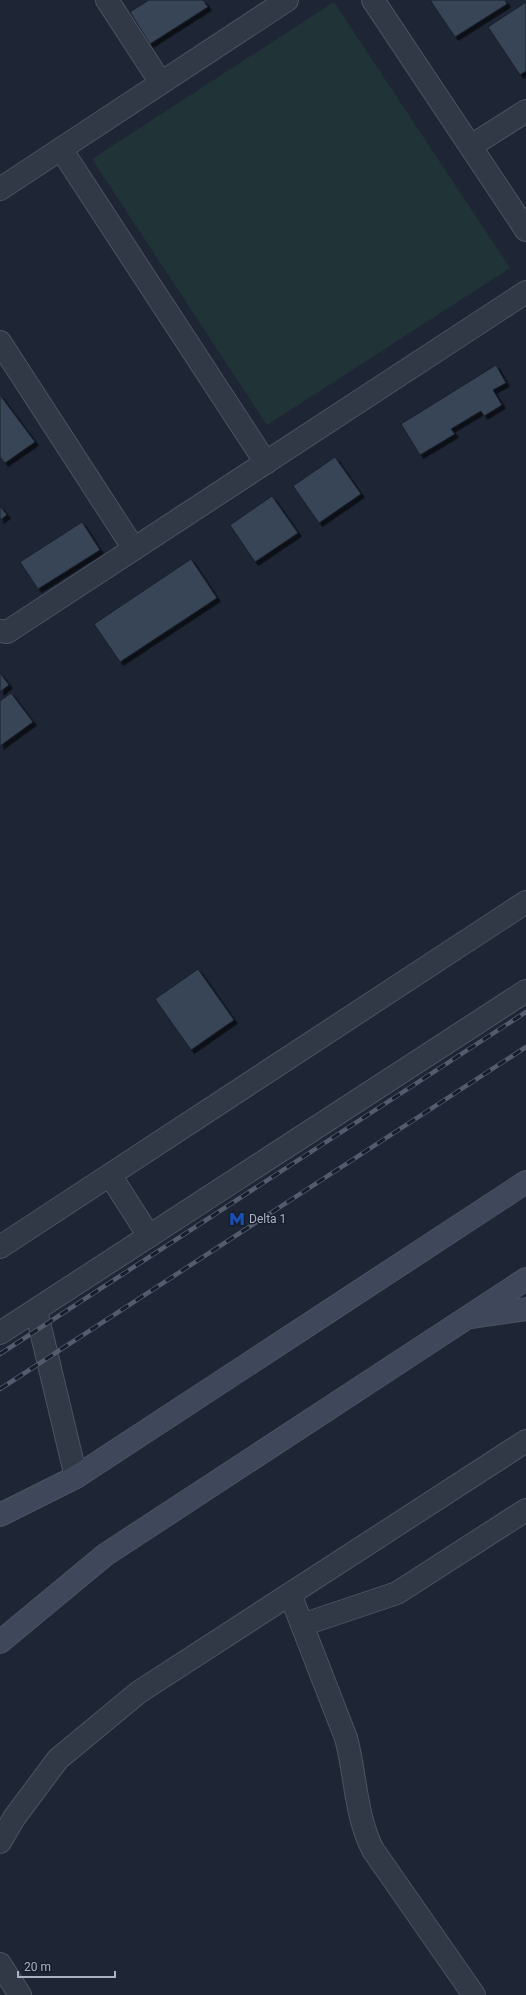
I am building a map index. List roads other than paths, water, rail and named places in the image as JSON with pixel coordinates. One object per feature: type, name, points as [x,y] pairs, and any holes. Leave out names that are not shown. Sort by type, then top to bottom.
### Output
[{"type":"street","points":[[107,0],[161,83]]},
{"type":"street","points":[[0,189],[287,0]]},
{"type":"street","points":[[373,0],[526,230]]},
{"type":"street","points":[[471,146],[526,111]]},
{"type":"street","points":[[61,149],[266,463]]},
{"type":"street","points":[[0,631],[7,632],[526,292]]},
{"type":"street","points":[[0,342],[134,549]]},
{"type":"street","points":[[0,1247],[526,902]]},
{"type":"street","points":[[0,1333],[526,991]]},
{"type":"street","points":[[110,1175],[149,1236]]},
{"type":"street","points":[[0,1515],[76,1477],[526,1182]]},
{"type":"street","points":[[0,1642],[105,1555],[526,1278]]},
{"type":"street","points":[[465,1318],[526,1309]]},
{"type":"street","points":[[36,1310],[76,1477]]},
{"type":"street","points":[[0,1842],[14,1818],[58,1759],[139,1692],[526,1441]]},
{"type":"street","points":[[302,1625],[397,1593],[526,1510]]},
{"type":"street","points":[[290,1594],[346,1738],[353,1762],[359,1810],[366,1836],[374,1850],[474,1995]]},
{"type":"street","points":[[0,1964],[20,1995]]},
{"type":"railway","points":[[0,1354],[526,1012]]},
{"type":"railway","points":[[0,1389],[526,1047]]},
{"type":"place","name":"Delta 1","points":[[237,1219]]}]
